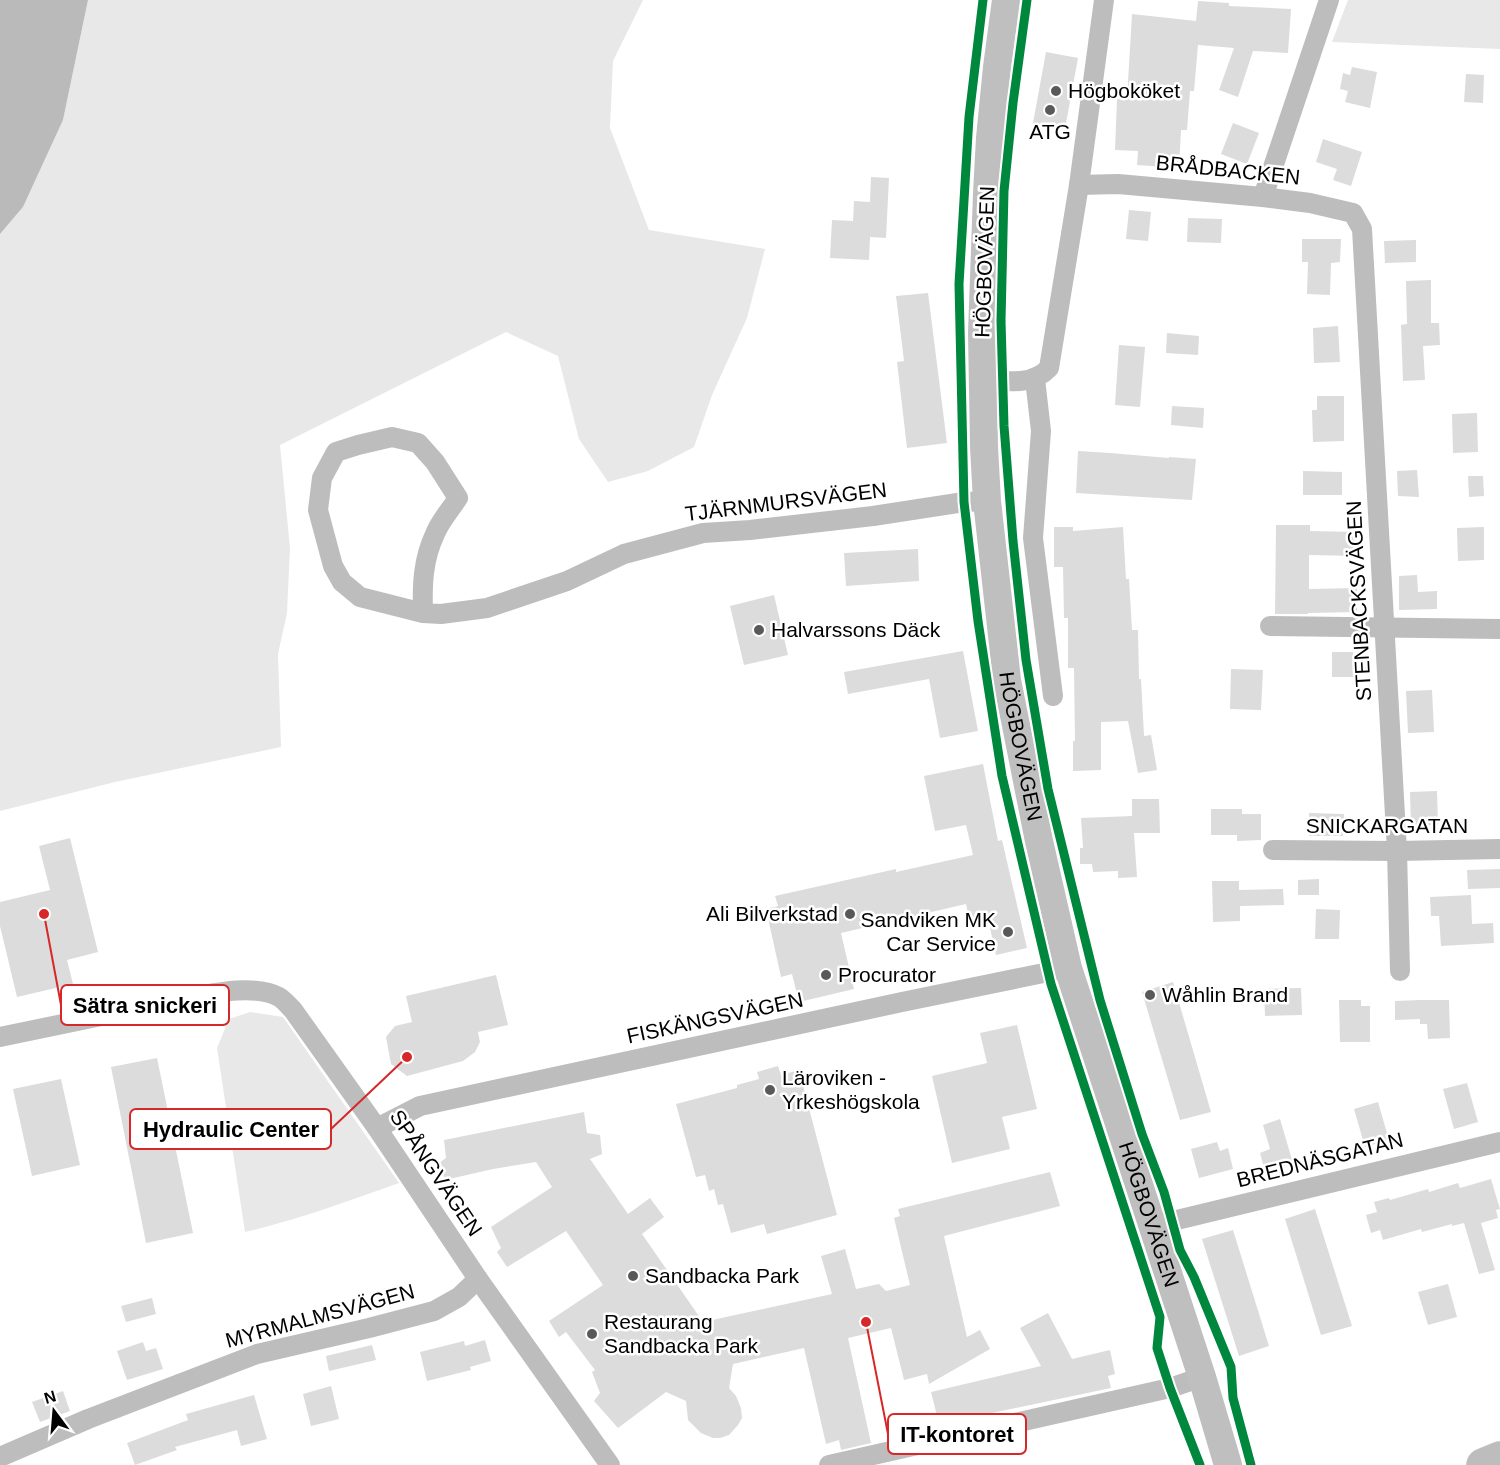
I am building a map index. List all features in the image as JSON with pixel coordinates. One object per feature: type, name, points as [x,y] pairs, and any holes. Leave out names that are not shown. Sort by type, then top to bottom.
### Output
[{"type":"highway","points":[[1483,1465],[1500,1458]]},
{"type":"main road","name":"HÖGBOVÄGEN","points":[[1006,0],[989,149],[982,333],[987,501],[1007,681],[1039,841],[1068,968],[1202,1377],[1228,1465]]},
{"type":"street","points":[[983,380],[1025,381],[1035,379],[1048,368],[1051,359],[1079,185],[1104,0]]},
{"type":"street","points":[[1263,197],[1329,0]]},
{"type":"street","name":"BRÅDBACKEN","points":[[1079,185],[1118,184],[1310,203],[1353,213],[1362,229]]},
{"type":"street","name":"STENBACKSVÄGEN","points":[[1362,229],[1397,851],[1400,971]]},
{"type":"street","points":[[1035,379],[1041,431],[1032,538],[1053,696]]},
{"type":"street","name":"TJÄRNMURSVÄGEN","points":[[423,613],[422,583],[426,556],[435,532],[458,498],[435,462],[418,443],[392,437],[336,452],[321,478],[318,510],[333,566],[342,582],[360,597],[423,613],[441,614],[487,608],[567,581],[624,554],[703,533],[750,530],[873,516],[964,502],[987,501]]},
{"type":"street","points":[[1270,626],[1500,629]]},
{"type":"street","name":"SNICKARGATAN","points":[[1273,850],[1500,849]]},
{"type":"street","name":"FISKÄNGSVÄGEN","points":[[377,1128],[420,1106],[1068,968]]},
{"type":"street","name":"SPÅNGVÄGEN","points":[[0,1037],[219,993],[265,992],[280,997],[293,1010],[377,1128],[478,1279],[610,1465]]},
{"type":"street","name":"BREDNÄSGATAN","points":[[1152,1226],[1500,1142]]},
{"type":"street","name":"MYRMALMSVÄGEN","points":[[0,1457],[88,1419],[257,1353],[434,1311],[459,1297],[478,1279]]},
{"type":"street","points":[[829,1465],[1170,1388],[1202,1377]]},
{"type":"shaded area","points":[[0,0],[88,0],[63,120],[23,207],[0,234]]},
{"type":"shaded area","points":[[88,0],[643,0],[613,61],[610,128],[649,230],[765,249],[747,318],[712,395],[694,447],[648,471],[608,482],[579,439],[558,356],[506,332],[280,445],[290,548],[287,613],[278,654],[281,747],[115,782],[0,811],[0,234],[23,207],[63,120]]},
{"type":"shaded area","points":[[1348,0],[1500,0],[1500,49],[1332,42]]},
{"type":"shaded area","points":[[250,1012],[283,1017],[399,1183],[304,1216],[245,1232],[217,1048],[229,1019]]},
{"type":"building","points":[[1198,1],[1229,3],[1229,6],[1291,9],[1288,53],[1253,51],[1238,97],[1219,90],[1234,48],[1198,45],[1194,91],[1190,91],[1187,130],[1181,130],[1179,168],[1137,165],[1138,151],[1115,150],[1117,99],[1127,99],[1132,14],[1196,21]]},
{"type":"building","name":"Högboköket","points":[[1046,52],[1078,58],[1065,129],[1033,123]]},
{"type":"building","points":[[1352,67],[1377,72],[1370,108],[1345,102],[1348,91],[1340,89],[1343,73],[1350,75]]},
{"type":"building","points":[[1466,74],[1484,75],[1483,103],[1464,102]]},
{"type":"building","points":[[1233,123],[1259,133],[1247,164],[1221,154]]},
{"type":"building","points":[[1323,139],[1362,152],[1351,186],[1333,180],[1337,169],[1316,162]]},
{"type":"building","points":[[871,177],[889,178],[886,238],[870,237],[869,260],[830,258],[832,220],[853,221],[854,201],[870,202]]},
{"type":"building","points":[[1129,210],[1151,212],[1148,241],[1126,239]]},
{"type":"building","points":[[1188,218],[1222,219],[1221,243],[1187,242]]},
{"type":"building","points":[[1302,239],[1341,239],[1340,262],[1331,263],[1330,295],[1307,294],[1308,262],[1302,262]]},
{"type":"building","points":[[1416,240],[1416,262],[1385,263],[1384,241]]},
{"type":"building","points":[[1431,280],[1431,323],[1439,323],[1440,345],[1423,346],[1425,380],[1403,381],[1401,325],[1407,324],[1406,281]]},
{"type":"building","points":[[928,293],[947,443],[907,448],[897,362],[904,361],[896,296]]},
{"type":"building","points":[[1338,326],[1340,362],[1314,363],[1313,328]]},
{"type":"building","points":[[1167,333],[1199,336],[1198,355],[1166,353]]},
{"type":"building","points":[[1119,345],[1145,347],[1140,407],[1115,405]]},
{"type":"building","points":[[1317,396],[1344,396],[1344,441],[1313,442],[1312,410],[1317,410]]},
{"type":"building","points":[[1172,406],[1204,408],[1203,428],[1171,425]]},
{"type":"building","points":[[1477,413],[1478,452],[1453,453],[1452,414]]},
{"type":"building","points":[[1078,451],[1196,459],[1192,500],[1076,493]]},
{"type":"building","points":[[1417,470],[1419,497],[1398,496],[1397,471]]},
{"type":"building","points":[[1303,471],[1342,472],[1342,495],[1303,495]]},
{"type":"building","points":[[1468,476],[1483,476],[1484,496],[1469,497]]},
{"type":"building","points":[[1276,525],[1310,525],[1310,531],[1356,532],[1356,556],[1309,555],[1309,589],[1357,588],[1357,612],[1275,614]]},
{"type":"building","points":[[1054,527],[1073,527],[1073,531],[1123,527],[1132,630],[1138,630],[1144,736],[1151,735],[1157,770],[1138,773],[1128,721],[1101,722],[1101,770],[1073,771],[1074,668],[1068,668],[1068,618],[1064,618],[1063,567],[1054,567]]},
{"type":"building","points":[[1484,527],[1484,560],[1458,561],[1457,528]]},
{"type":"building","points":[[918,549],[919,581],[846,586],[844,553]]},
{"type":"building","points":[[1417,575],[1418,592],[1437,591],[1437,609],[1399,610],[1399,576]]},
{"type":"building","name":"Halvarssons Däck","points":[[774,595],[788,655],[744,665],[730,606]]},
{"type":"building","points":[[963,651],[978,731],[940,738],[929,679],[848,694],[844,672]]},
{"type":"building","points":[[1332,652],[1353,652],[1353,677],[1332,677]]},
{"type":"building","points":[[1231,669],[1263,670],[1261,710],[1230,709]]},
{"type":"building","points":[[1432,690],[1434,732],[1408,733],[1406,691]]},
{"type":"building","points":[[983,764],[998,841],[1002,840],[1027,948],[996,955],[987,914],[969,918],[966,904],[841,933],[854,989],[799,1002],[792,974],[781,977],[766,909],[778,906],[775,896],[896,869],[896,872],[973,855],[966,825],[935,831],[924,776]]},
{"type":"building","points":[[1437,791],[1438,825],[1411,826],[1410,792]]},
{"type":"building","points":[[1132,799],[1159,799],[1160,833],[1134,833],[1137,877],[1118,878],[1118,871],[1093,872],[1092,864],[1080,864],[1080,848],[1083,848],[1081,818],[1132,816]]},
{"type":"building","points":[[1211,809],[1242,809],[1242,814],[1261,814],[1261,840],[1237,841],[1237,835],[1211,835]]},
{"type":"building","points":[[1309,813],[1344,814],[1343,836],[1309,836]]},
{"type":"building","points":[[70,838],[98,952],[67,960],[73,984],[17,997],[0,926],[0,902],[50,890],[39,846]]},
{"type":"building","points":[[1500,869],[1500,888],[1468,889],[1467,870]]},
{"type":"building","points":[[1319,879],[1319,895],[1298,895],[1298,880]]},
{"type":"building","points":[[1212,881],[1239,881],[1239,890],[1283,889],[1284,905],[1240,906],[1240,921],[1213,922]]},
{"type":"building","points":[[1471,895],[1472,924],[1493,923],[1494,943],[1441,946],[1439,916],[1431,916],[1430,897]]},
{"type":"building","points":[[1316,909],[1340,910],[1339,939],[1315,939]]},
{"type":"building","points":[[496,975],[508,1025],[478,1032],[480,1042],[475,1052],[463,1061],[407,1076],[391,1064],[386,1037],[395,1026],[412,1022],[406,996]]},
{"type":"building","points":[[1173,982],[1211,1112],[1180,1120],[1142,992]]},
{"type":"building","points":[[1301,988],[1302,1015],[1265,1016],[1264,989]]},
{"type":"building","points":[[1339,1000],[1361,1000],[1361,1006],[1370,1006],[1370,1042],[1340,1042]]},
{"type":"building","points":[[1449,1000],[1450,1038],[1428,1039],[1427,1024],[1420,1024],[1420,1019],[1395,1020],[1395,1001]]},
{"type":"building","points":[[1017,1025],[1037,1109],[1002,1117],[1010,1149],[952,1163],[932,1076],[987,1063],[980,1033]]},
{"type":"building","points":[[157,1058],[193,1233],[146,1243],[111,1067]]},
{"type":"building","points":[[778,1066],[781,1075],[799,1070],[837,1215],[767,1234],[764,1224],[731,1233],[723,1204],[718,1205],[714,1189],[709,1191],[705,1175],[696,1177],[676,1104],[737,1088],[737,1085],[759,1079],[757,1072]]},
{"type":"building","points":[[61,1079],[80,1165],[32,1176],[13,1089]]},
{"type":"building","points":[[1467,1083],[1478,1122],[1454,1129],[1443,1089]]},
{"type":"building","points":[[1378,1102],[1389,1140],[1365,1147],[1354,1109]]},
{"type":"building","name":"Sandbacka Park","points":[[584,1112],[587,1133],[600,1135],[602,1154],[590,1159],[628,1214],[650,1198],[664,1217],[642,1234],[703,1322],[832,1294],[821,1256],[845,1249],[856,1289],[879,1284],[886,1291],[910,1285],[894,1218],[900,1216],[898,1209],[1050,1172],[1060,1206],[944,1236],[967,1337],[980,1330],[990,1349],[929,1384],[927,1374],[904,1380],[891,1328],[848,1338],[871,1443],[841,1450],[839,1440],[826,1444],[804,1348],[733,1364],[729,1388],[736,1396],[742,1418],[729,1435],[713,1438],[701,1433],[688,1420],[686,1401],[666,1392],[618,1428],[594,1401],[600,1393],[592,1372],[595,1370],[566,1332],[559,1337],[549,1321],[603,1285],[566,1231],[507,1267],[497,1252],[501,1248],[491,1227],[552,1187],[536,1162],[445,1180],[439,1163],[446,1158],[444,1140]]},
{"type":"building","points":[[1280,1119],[1293,1163],[1265,1172],[1260,1153],[1270,1149],[1263,1125]]},
{"type":"building","points":[[1217,1142],[1220,1151],[1228,1148],[1233,1169],[1199,1178],[1191,1149]]},
{"type":"building","points":[[1491,1179],[1500,1209],[1496,1210],[1498,1218],[1481,1223],[1495,1270],[1479,1274],[1464,1223],[1422,1232],[1421,1229],[1383,1240],[1380,1230],[1371,1233],[1366,1215],[1377,1212],[1374,1202],[1389,1198],[1390,1200],[1428,1189],[1429,1192],[1458,1183],[1460,1188]]},
{"type":"building","points":[[1315,1209],[1352,1326],[1321,1335],[1285,1219]]},
{"type":"building","points":[[1233,1230],[1269,1346],[1239,1356],[1202,1239]]},
{"type":"building","points":[[1448,1284],[1457,1317],[1428,1325],[1418,1292]]},
{"type":"building","points":[[152,1298],[156,1314],[126,1322],[121,1306]]},
{"type":"building","points":[[1048,1313],[1072,1359],[1110,1350],[1115,1374],[1108,1376],[1111,1388],[939,1424],[931,1392],[1041,1366],[1020,1328]]},
{"type":"building","points":[[485,1340],[491,1361],[470,1367],[471,1370],[427,1381],[420,1352],[464,1341],[465,1346]]},
{"type":"building","points":[[143,1342],[146,1351],[156,1348],[163,1369],[127,1380],[117,1351]]},
{"type":"building","points":[[372,1345],[376,1360],[329,1371],[326,1356]]},
{"type":"building","points":[[331,1386],[339,1419],[311,1426],[303,1394]]},
{"type":"building","points":[[63,1391],[70,1411],[40,1422],[32,1402]]},
{"type":"building","points":[[254,1395],[267,1439],[241,1446],[237,1430],[175,1447],[177,1450],[135,1465],[127,1443],[188,1420],[186,1414]]},
{"type":"cycle path","points":[[983,0],[969,117],[959,284],[964,502],[978,621],[1002,776],[1051,984],[1160,1317],[1157,1348],[1200,1465]]},
{"type":"cycle path","points":[[1027,0],[1004,191],[1001,321],[1004,426],[1013,541],[1026,660],[1048,789],[1100,1000],[1142,1134],[1164,1192],[1180,1250],[1194,1277],[1231,1367],[1233,1398],[1251,1465]]},
{"type":"place","name":"Högboköket","points":[[1056,91]]},
{"type":"place","name":"ATG","points":[[1050,110]]},
{"type":"place","name":"Halvarssons Däck","points":[[759,630]]},
{"type":"place","name":"Sätra snickeri","points":[[44,914]]},
{"type":"place","name":"Ali Bilverkstad","points":[[850,914]]},
{"type":"place","name":"Sandviken MK Car Service","points":[[1008,932]]},
{"type":"place","name":"Procurator","points":[[826,975]]},
{"type":"place","name":"Wåhlin Brand","points":[[1150,995]]},
{"type":"place","name":"Hydraulic Center","points":[[407,1057]]},
{"type":"place","name":"Läroviken - Yrkeshögskola","points":[[770,1090]]},
{"type":"place","name":"Sandbacka Park","points":[[633,1276]]},
{"type":"place","name":"IT-kontoret","points":[[866,1322]]},
{"type":"place","name":"Restaurang Sandbacka Park","points":[[592,1334]]}]
